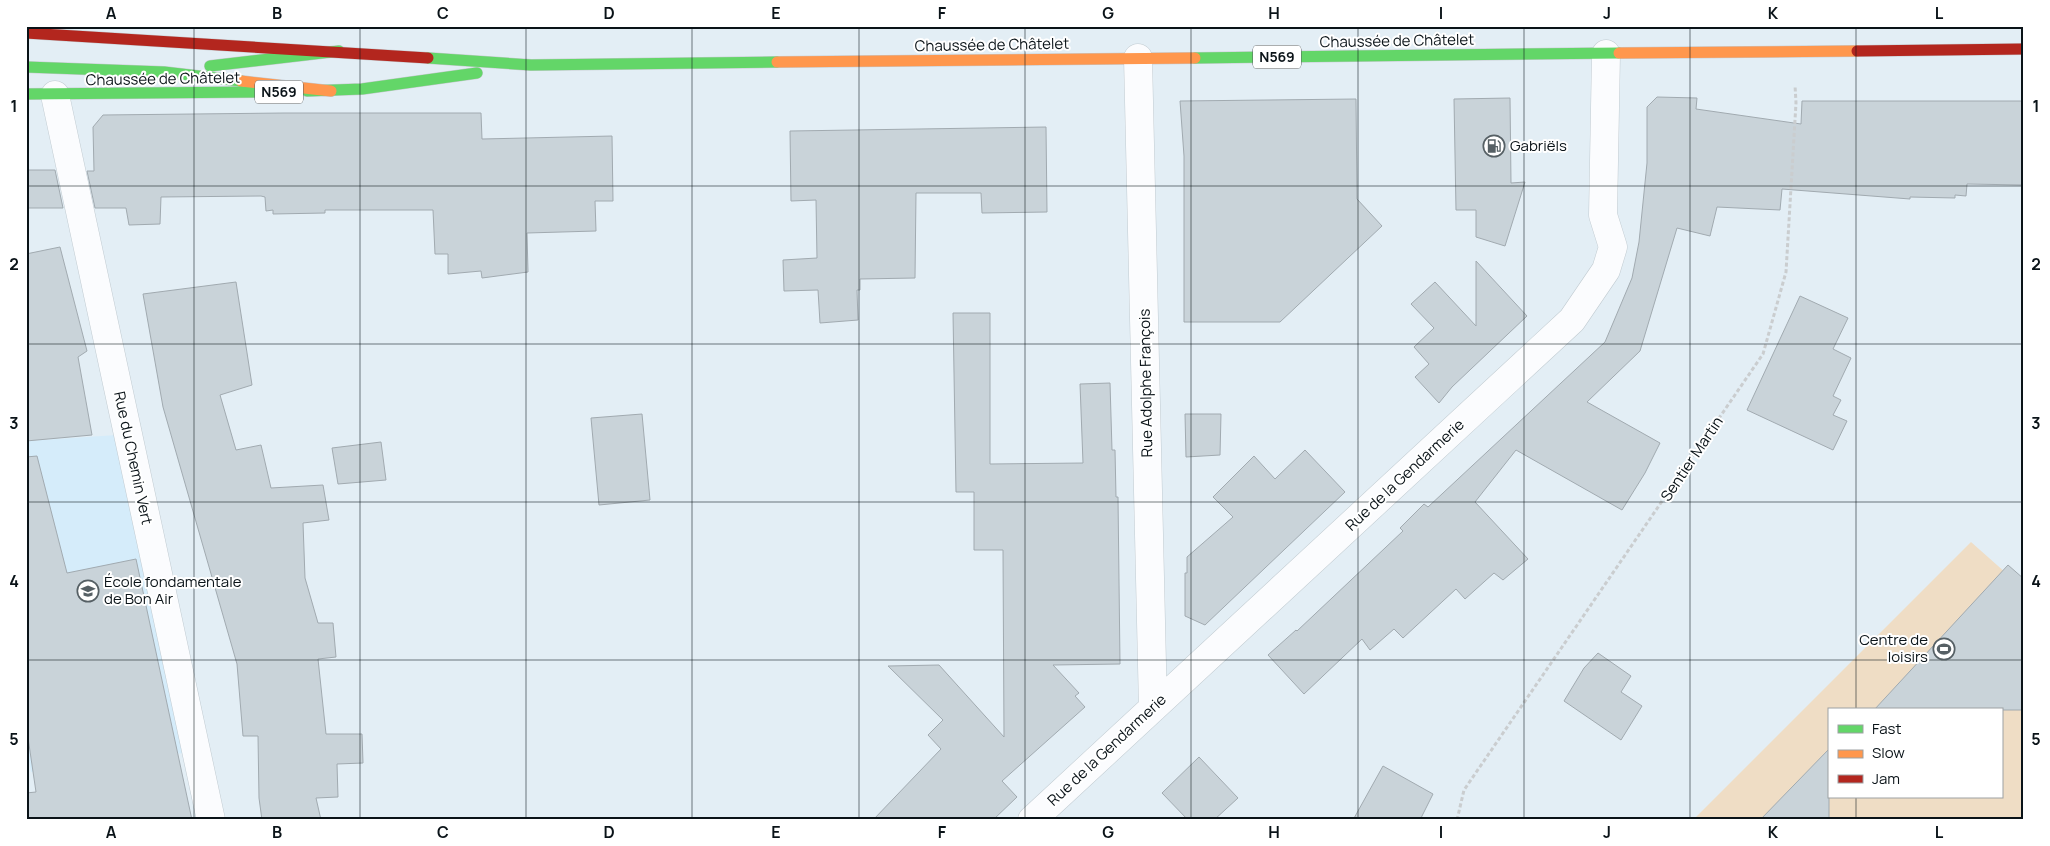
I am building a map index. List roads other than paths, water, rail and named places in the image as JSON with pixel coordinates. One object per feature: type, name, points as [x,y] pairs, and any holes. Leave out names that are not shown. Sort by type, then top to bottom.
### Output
[{"type":"main road","name":"Chaussée de Châtelet","points":[[26,34],[81,31],[531,65],[2024,49]]},
{"type":"main road","name":"Chaussée de Châtelet","points":[[164,72],[339,51]]},
{"type":"main road","name":"Chaussée de Châtelet","points":[[26,94],[331,91],[362,89],[531,65]]},
{"type":"main road","name":"Chaussée de Châtelet","points":[[26,67],[164,72],[331,91]]},
{"type":"street","name":"Rue de la Gendarmerie","points":[[1032,820],[1572,320],[1606,270],[1613,247],[1603,216],[1606,54]]},
{"type":"street","name":"Rue Adolphe François","points":[[1138,58],[1153,708]]},
{"type":"street","name":"Rue du Chemin Vert","points":[[55,95],[211,820]]},
{"type":"place","name":"Gabriëls","points":[[1494,146]]},
{"type":"place","name":"École fondamentale de Bon Air","points":[[88,591]]},
{"type":"place","name":"Centre de loisirs","points":[[1944,649]]}]
